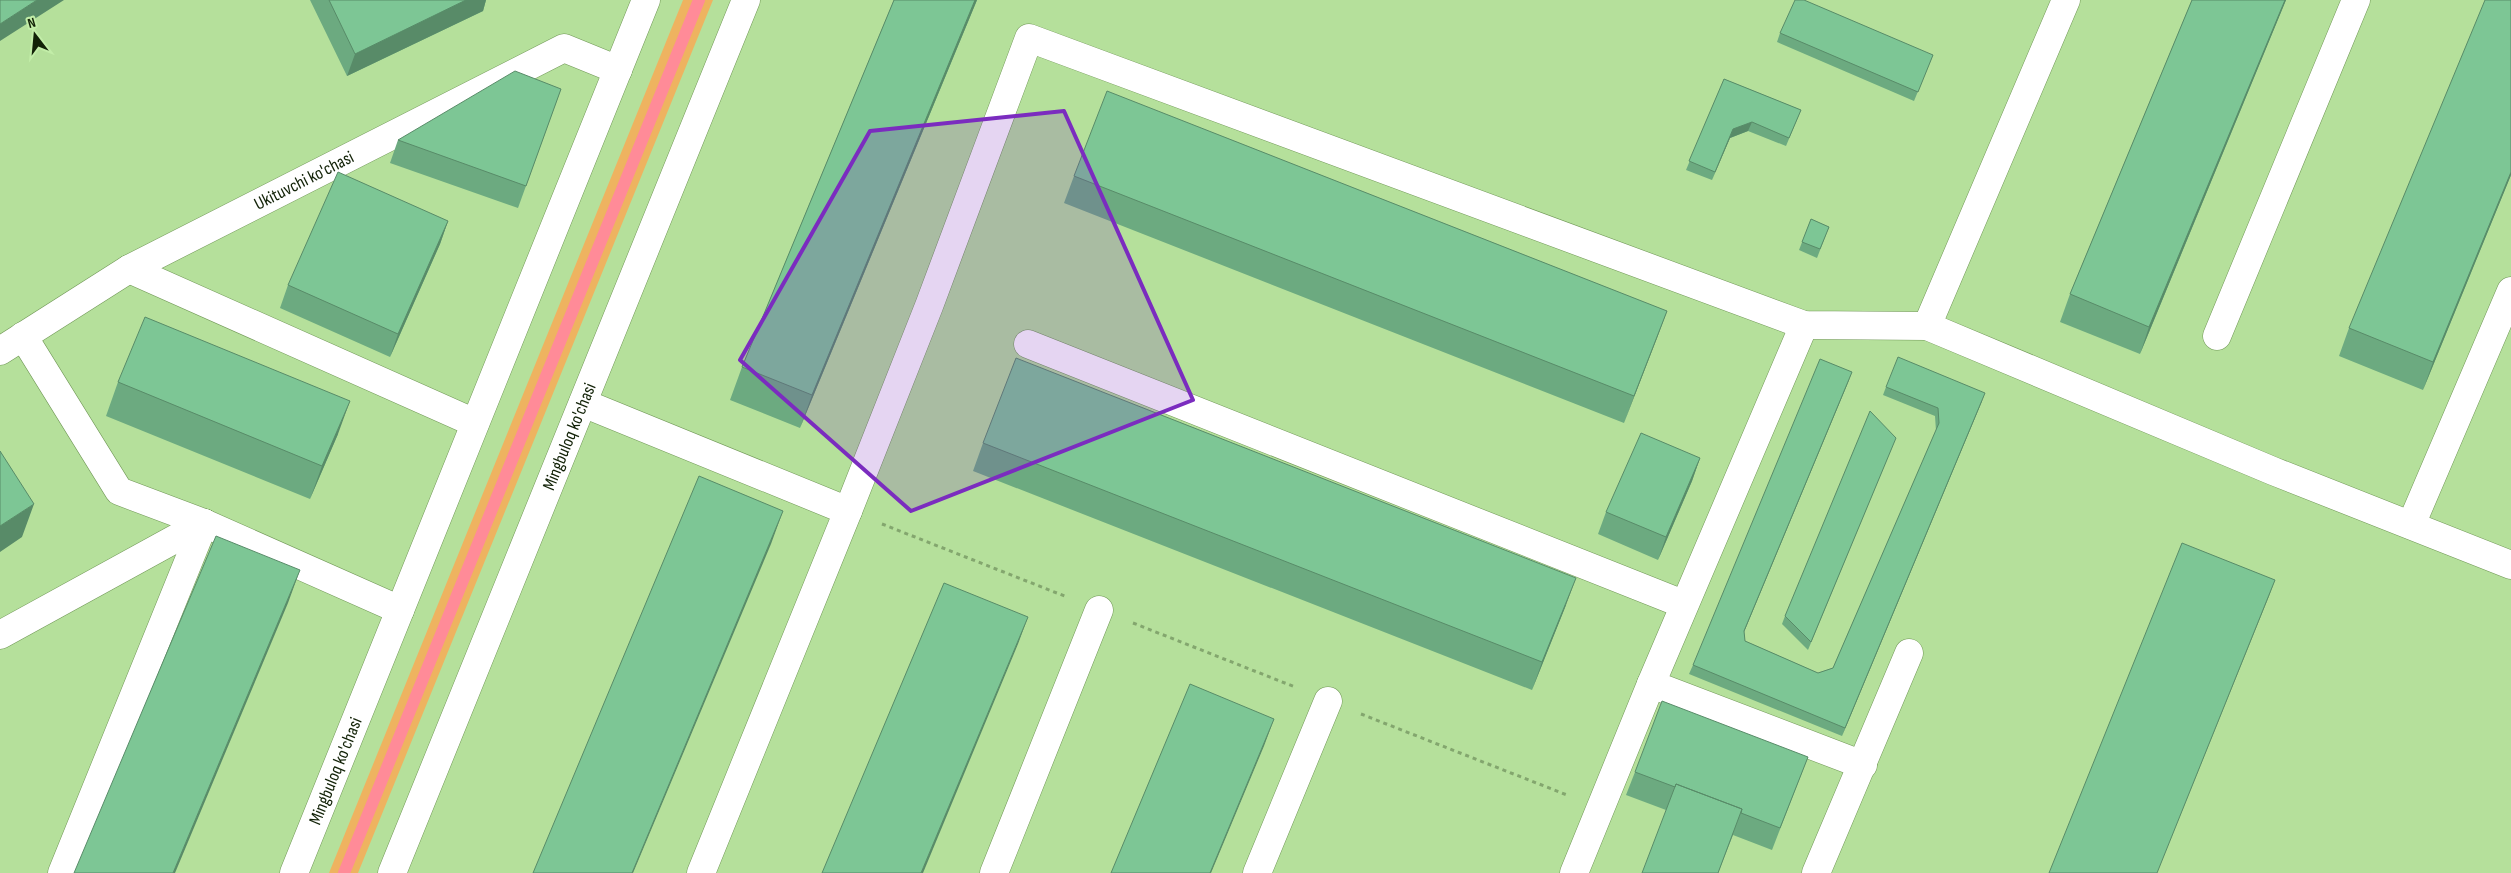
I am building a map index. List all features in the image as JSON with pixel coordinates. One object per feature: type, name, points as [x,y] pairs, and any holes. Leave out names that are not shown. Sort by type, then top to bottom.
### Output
[{"type":"main road","name":"Mingbuloq ko'chasi","points":[[294,873],[646,0]]},
{"type":"main road","name":"Mingbuloq ko'chasi","points":[[392,873],[746,0]]},
{"type":"main road","points":[[1927,326],[2066,0]]},
{"type":"main road","points":[[2217,336],[2356,0]]},
{"type":"main road","points":[[701,873],[929,306],[1029,38],[1804,325],[1927,326],[2273,471],[2511,565]]},
{"type":"main road","name":"Ukituvchi ko'chasi","points":[[0,351],[129,269],[564,48],[618,70]]},
{"type":"main road","points":[[129,269],[475,423]]},
{"type":"main road","points":[[2411,525],[2511,291]]},
{"type":"main road","points":[[1574,873],[1683,604],[1804,325]]},
{"type":"main road","points":[[23,336],[119,491],[204,523],[400,610]]},
{"type":"main road","points":[[1028,344],[1683,604]]},
{"type":"main road","points":[[583,404],[848,511]]},
{"type":"main road","points":[[0,634],[204,523]]},
{"type":"main road","points":[[62,873],[204,523]]},
{"type":"main road","points":[[994,873],[1099,610]]},
{"type":"main road","points":[[1816,873],[1910,653]]},
{"type":"main road","points":[[1651,684],[1863,765]]},
{"type":"main road","points":[[1257,873],[1328,700]]},
{"type":"path","points":[[848,511],[1600,808]]},
{"type":"highlighted area","points":[[1064,111],[1193,400],[911,511],[740,360],[870,131]]},
{"type":"shaded area","points":[[683,0],[713,0],[358,873],[329,873]]},
{"type":"building","points":[[0,0],[37,0],[0,24]]},
{"type":"building","points":[[329,0],[466,0],[355,54]]},
{"type":"building","points":[[894,0],[975,0],[812,395],[742,367]]},
{"type":"building","points":[[1795,0],[1804,0],[1933,55],[1918,92],[1780,33]]},
{"type":"building","points":[[2192,0],[2285,0],[2149,327],[2070,294]]},
{"type":"building","points":[[2485,0],[2511,0],[2511,172],[2433,362],[2349,328]]},
{"type":"building","points":[[515,71],[561,89],[526,186],[398,140]]},
{"type":"building","points":[[1724,79],[1801,110],[1789,138],[1752,122],[1733,129],[1715,172],[1689,161]]},
{"type":"building","points":[[1107,91],[1667,311],[1634,396],[1074,176]]},
{"type":"building","points":[[338,172],[448,221],[398,334],[288,285]]},
{"type":"building","points":[[1811,219],[1829,227],[1820,249],[1802,242]]},
{"type":"building","points":[[145,317],[350,401],[322,466],[118,382]]},
{"type":"building","points":[[1898,357],[1985,393],[1845,728],[1693,665],[1820,359],[1852,372],[1744,631],[1745,641],[1818,673],[1833,668],[1939,423],[1938,408],[1886,387]]},
{"type":"building","points":[[1016,358],[1576,578],[1542,662],[983,443]]},
{"type":"building","points":[[1870,411],[1896,438],[1811,642],[1785,616]]},
{"type":"building","points":[[1641,433],[1700,458],[1666,537],[1606,512]]},
{"type":"building","points":[[0,451],[34,504],[0,526]]},
{"type":"building","points":[[699,476],[783,511],[632,873],[533,873]]},
{"type":"building","points":[[216,536],[300,570],[173,873],[74,873]]},
{"type":"building","points":[[2182,543],[2275,580],[2157,873],[2049,873]]},
{"type":"building","points":[[944,583],[1028,617],[921,873],[822,873]]},
{"type":"building","points":[[1190,684],[1274,719],[1210,873],[1111,873]]},
{"type":"building","points":[[1662,701],[1808,757],[1780,828],[1741,813],[1742,809],[1676,784],[1675,787],[1635,772]]},
{"type":"building","points":[[1676,784],[1742,809],[1718,873],[1642,873]]},
{"type":"waterway","points":[[344,873],[699,0]]}]
